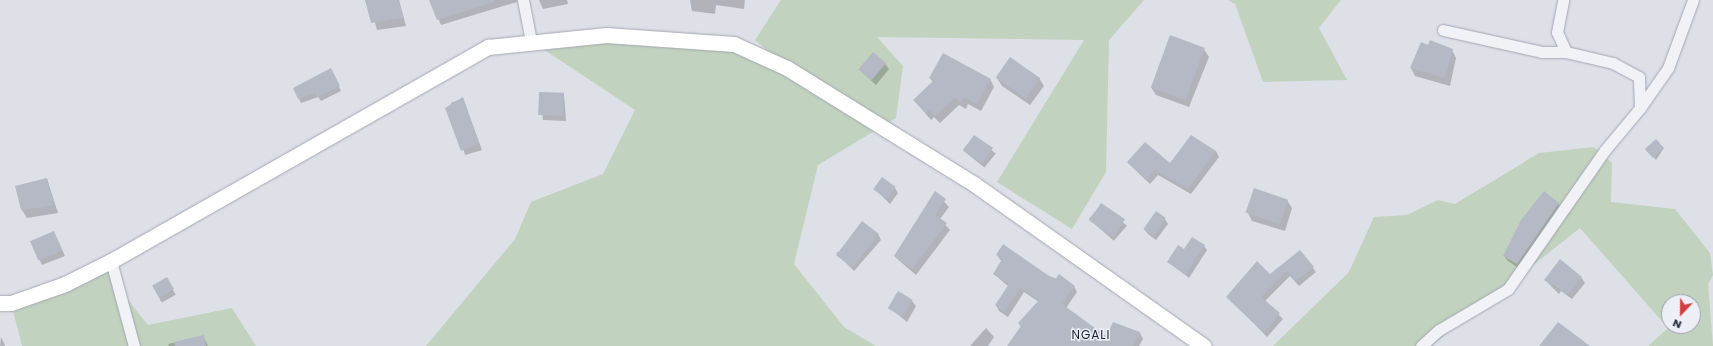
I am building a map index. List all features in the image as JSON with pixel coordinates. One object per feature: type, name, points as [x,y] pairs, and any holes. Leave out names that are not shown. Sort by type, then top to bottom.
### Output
[{"type":"street","points":[[523,0],[531,41]]},
{"type":"street","points":[[1563,0],[1557,32],[1566,52]]},
{"type":"street","points":[[1421,346],[1439,330],[1508,289],[1605,150],[1640,108],[1668,68],[1693,0]]},
{"type":"street","points":[[1443,30],[1542,52],[1566,52],[1613,63],[1639,77],[1640,108]]},
{"type":"street","points":[[0,303],[11,303],[65,284],[111,261],[488,46],[606,35],[734,44],[787,68],[974,184],[1204,346]]},
{"type":"street","points":[[111,261],[134,346]]},
{"type":"green space","points":[[781,0],[1144,0],[1109,40],[1106,172],[1072,229],[997,182],[1084,40],[877,37],[903,66],[896,118],[818,165],[794,264],[844,327],[876,346],[426,346],[515,239],[531,202],[603,174],[635,110],[531,41],[734,44],[783,64],[755,40]]},
{"type":"green space","points":[[1228,0],[1341,0],[1319,28],[1347,80],[1263,82],[1235,4]]},
{"type":"green space","points":[[1594,147],[1612,163],[1611,202],[1675,209],[1710,253],[1713,275],[1708,284],[1713,346],[1648,346],[1661,334],[1701,334],[1701,294],[1661,294],[1661,320],[1580,228],[1431,346],[1273,346],[1349,272],[1374,217],[1407,215],[1438,200],[1455,204],[1539,153]]},
{"type":"green space","points":[[111,261],[127,299],[148,325],[232,308],[256,346],[22,346],[11,303]]},
{"type":"building","points":[[365,0],[398,0],[403,18],[371,23]]},
{"type":"building","points":[[429,0],[494,0],[494,2],[437,20]]},
{"type":"building","points":[[1170,35],[1205,48],[1186,100],[1151,88]]},
{"type":"building","points":[[1430,40],[1453,49],[1445,78],[1410,68],[1421,42],[1428,45]]},
{"type":"building","points":[[873,52],[886,63],[871,81],[858,70]]},
{"type":"building","points":[[943,53],[991,79],[977,104],[964,97],[961,102],[954,98],[935,116],[930,110],[926,113],[913,100],[934,80],[929,78]]},
{"type":"building","points":[[1010,57],[1040,78],[1026,99],[996,77]]},
{"type":"building","points":[[331,68],[340,86],[317,97],[315,93],[298,99],[293,88]]},
{"type":"building","points":[[539,92],[564,93],[563,116],[538,115]]},
{"type":"building","points":[[463,97],[479,144],[461,151],[445,108]]},
{"type":"building","points":[[974,135],[993,148],[982,164],[963,151]]},
{"type":"building","points":[[1191,135],[1216,151],[1188,189],[1155,170],[1146,180],[1127,162],[1145,142],[1170,163]]},
{"type":"building","points":[[1656,139],[1664,148],[1653,158],[1645,149]]},
{"type":"building","points":[[882,177],[896,187],[887,199],[873,189]]},
{"type":"building","points":[[47,178],[55,205],[21,210],[15,186]]},
{"type":"building","points":[[1254,188],[1288,200],[1280,224],[1246,213]]},
{"type":"building","points":[[935,191],[946,199],[935,215],[947,223],[912,269],[894,256]]},
{"type":"building","points":[[1544,191],[1559,203],[1517,264],[1503,256],[1521,220]]},
{"type":"building","points":[[1101,203],[1125,219],[1113,237],[1089,220]]},
{"type":"building","points":[[1156,211],[1166,218],[1153,236],[1143,229]]},
{"type":"building","points":[[862,221],[879,234],[853,268],[836,255]]},
{"type":"building","points":[[54,231],[62,250],[38,260],[30,241]]},
{"type":"building","points":[[1192,237],[1205,245],[1186,275],[1167,262],[1178,245],[1184,249]]},
{"type":"building","points":[[1003,244],[1055,280],[1059,274],[1075,286],[1062,304],[1106,336],[1113,322],[1140,332],[1133,346],[1007,346],[1021,326],[1018,323],[1039,300],[1020,288],[1004,312],[995,305],[1009,284],[993,274],[1002,259],[996,255]]},
{"type":"building","points":[[1300,250],[1314,267],[1295,281],[1287,271],[1261,297],[1280,313],[1264,333],[1226,297],[1257,261],[1270,274]]},
{"type":"building","points":[[1560,259],[1582,277],[1568,294],[1544,280]]},
{"type":"building","points":[[167,277],[174,289],[159,298],[152,286]]},
{"type":"building","points":[[898,291],[913,300],[902,317],[888,308]]},
{"type":"building","points":[[1558,322],[1590,346],[1539,346]]},
{"type":"building","points":[[204,335],[206,346],[175,346],[174,342]]},
{"type":"district","name":"NGALI","points":[[1091,335]]}]
